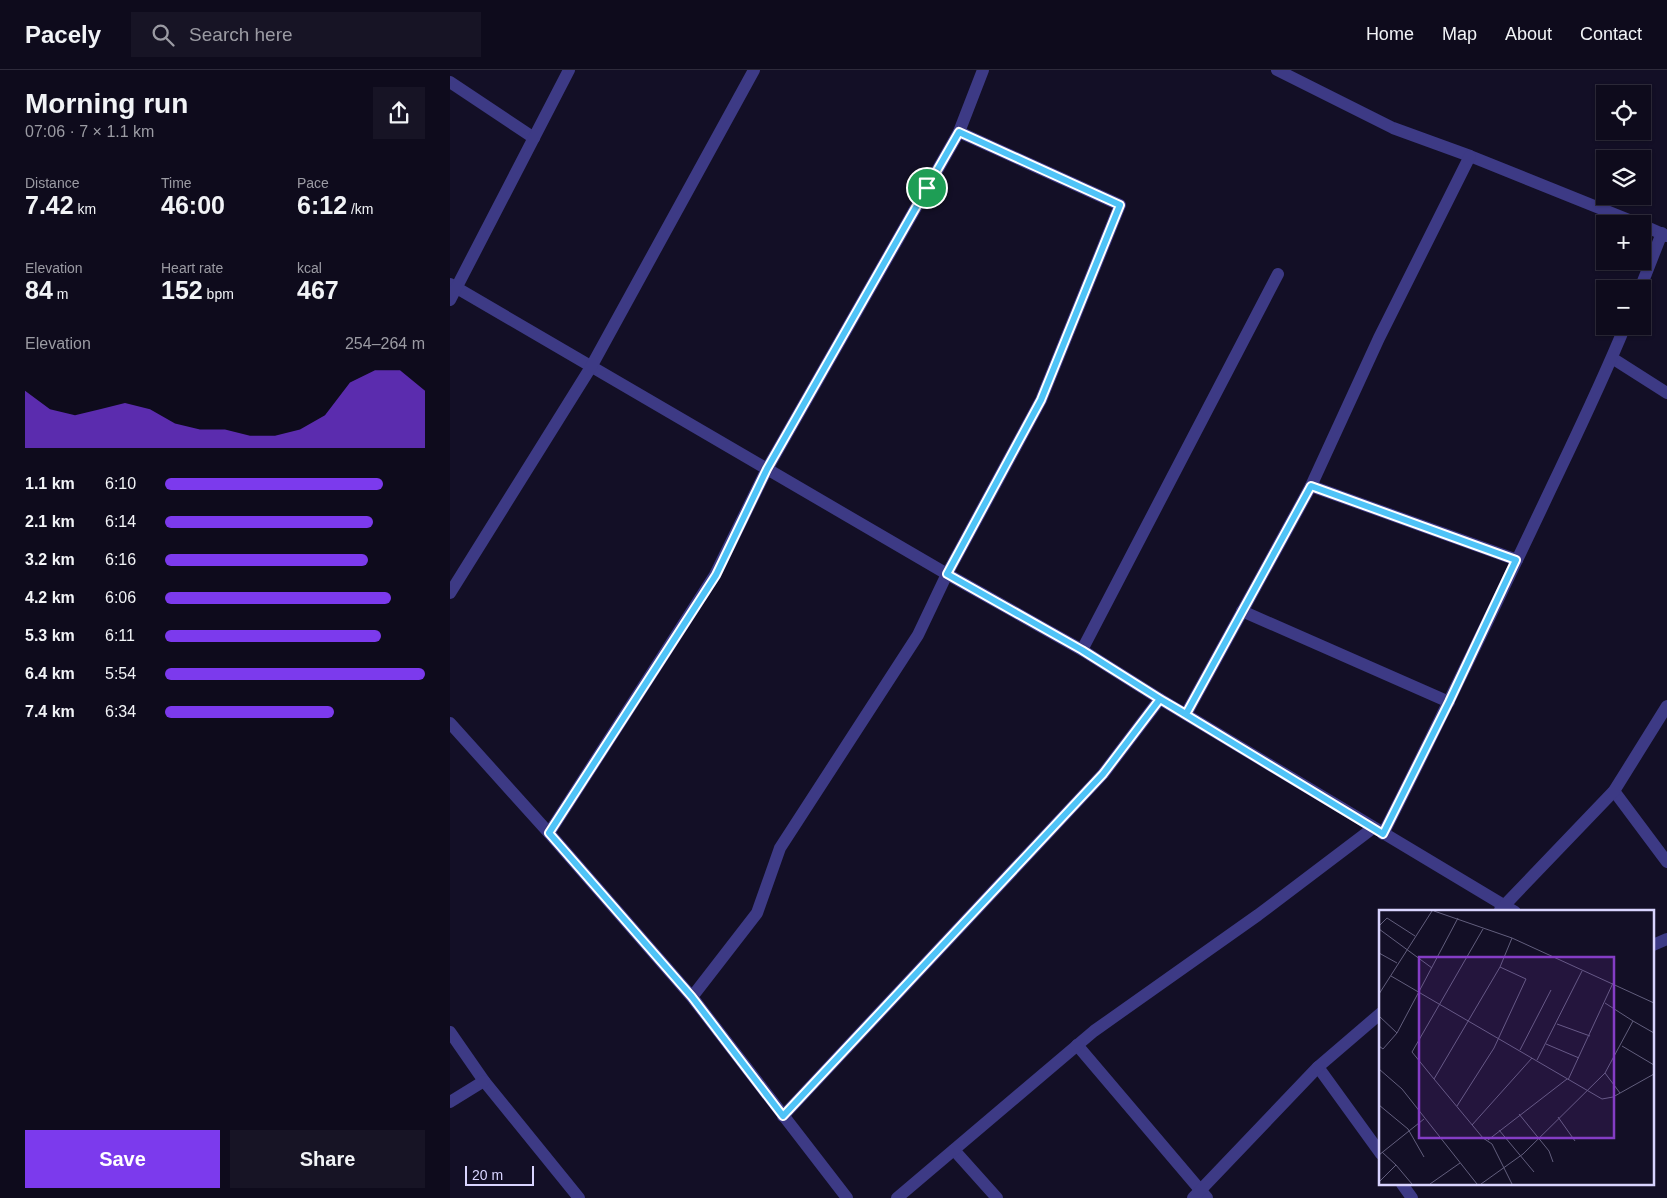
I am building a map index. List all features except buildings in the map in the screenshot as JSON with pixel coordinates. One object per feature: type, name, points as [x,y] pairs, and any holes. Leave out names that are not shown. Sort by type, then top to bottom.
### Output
[{"type":"street","points":[[450,300],[453,286],[569,70]]},
{"type":"street","points":[[450,593],[591,367],[754,70]]},
{"type":"street","points":[[549,833],[716,575],[767,469],[959,132],[984,70]]},
{"type":"street","points":[[1277,70],[1394,128],[1470,156],[1617,215]]},
{"type":"street","points":[[450,82],[534,138]]},
{"type":"street","points":[[692,997],[757,912],[780,848],[918,635],[947,574],[1041,400],[1120,205],[959,132]]},
{"type":"street","points":[[1186,714],[1311,486],[1379,338],[1470,156]]},
{"type":"street","points":[[1644,280],[1665,234],[1651,229]]},
{"type":"street","points":[[1082,650],[1278,274]]},
{"type":"street","points":[[453,286],[947,574],[1082,650],[1506,910],[1614,792],[1667,706]]},
{"type":"street","points":[[897,1198],[1102,1025],[1378,831],[1449,702],[1621,335]]},
{"type":"street","points":[[1612,358],[1667,393]]},
{"type":"street","points":[[1311,486],[1516,560]]},
{"type":"street","points":[[1242,611],[1449,702]]},
{"type":"street","points":[[783,1116],[1103,774],[1160,699]]},
{"type":"street","points":[[450,723],[692,997],[847,1198]]},
{"type":"street","points":[[1614,792],[1667,862]]},
{"type":"street","points":[[1654,945],[1667,939]]},
{"type":"street","points":[[1077,1045],[1200,1195],[1318,1067],[1379,1015]]},
{"type":"street","points":[[450,1032],[484,1081],[579,1198]]},
{"type":"street","points":[[1318,1067],[1379,1151]]},
{"type":"street","points":[[450,1102],[484,1081]]},
{"type":"street","points":[[954,1150],[997,1198]]},
{"type":"street","points":[[1403,1186],[1412,1198]]},
{"type":"route","points":[[927,188],[767,469],[716,575],[549,833],[692,997],[783,1116],[1103,774],[1160,699],[1186,714],[1311,486],[1516,560],[1449,702],[1383,834],[1160,699],[1082,650],[947,574],[1041,400],[1120,205],[959,132],[927,188]]}]
